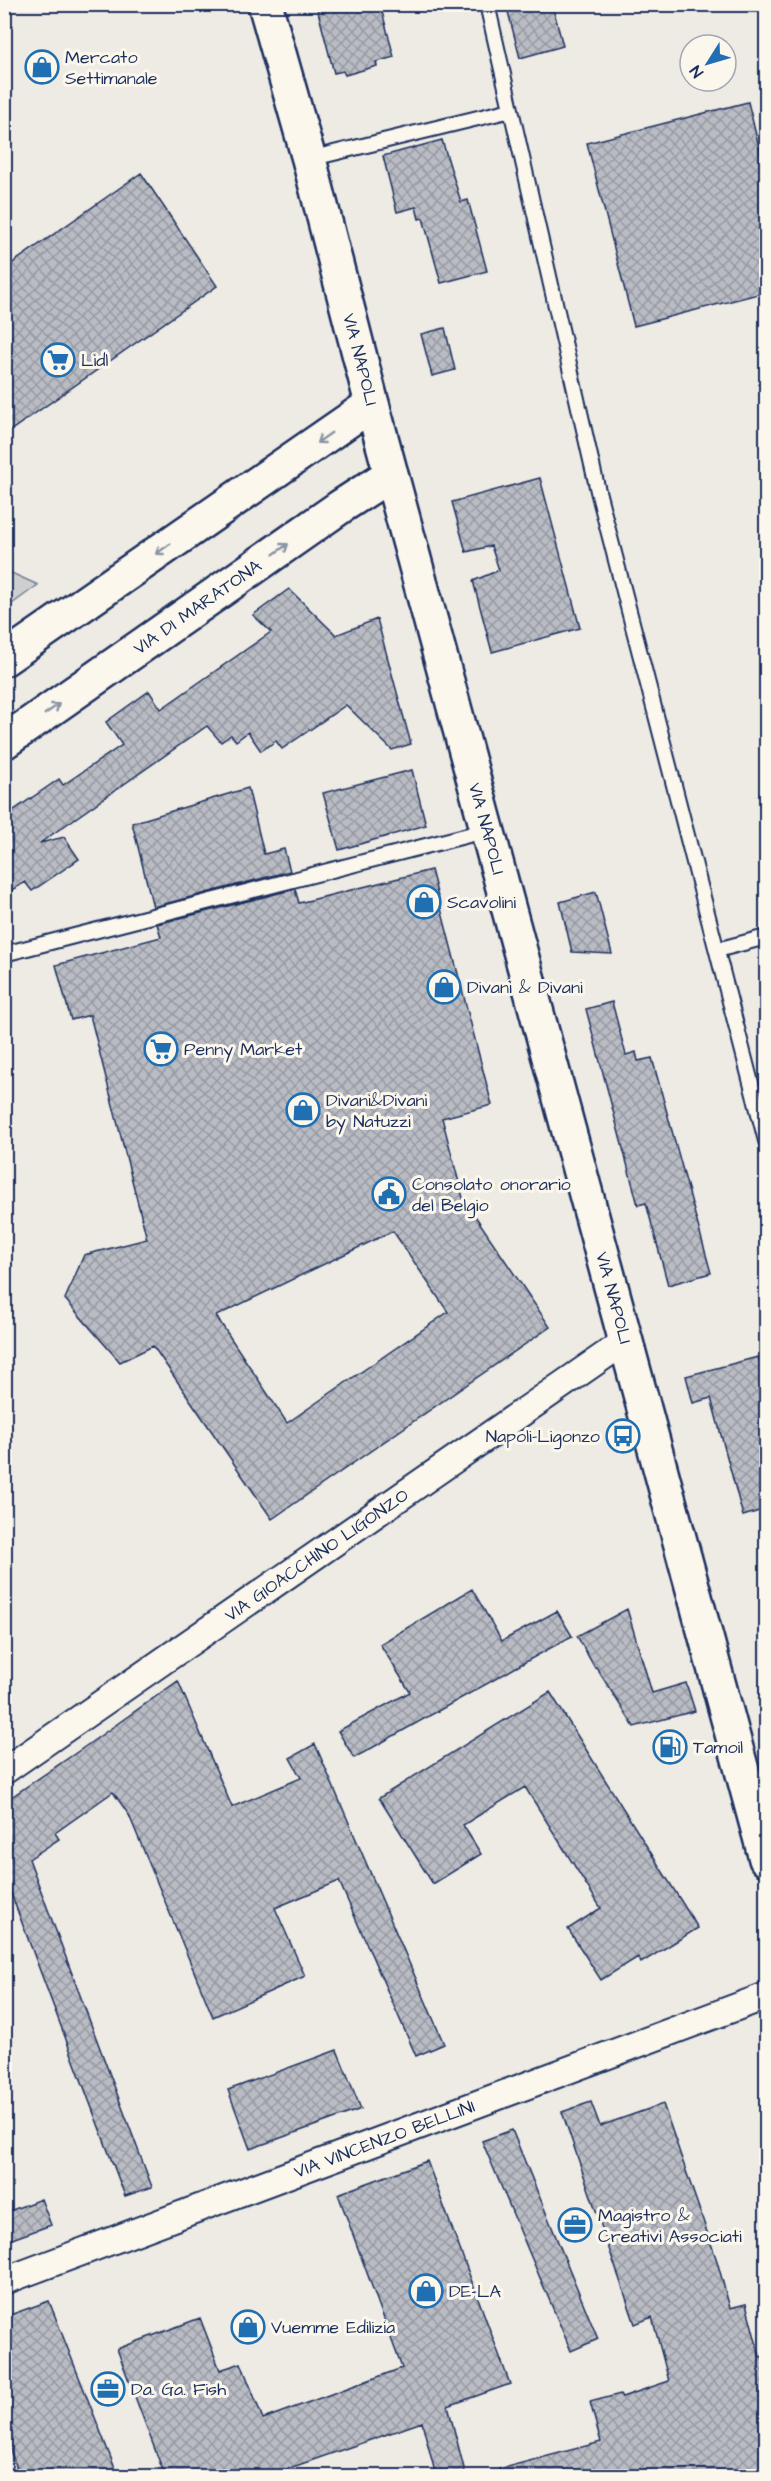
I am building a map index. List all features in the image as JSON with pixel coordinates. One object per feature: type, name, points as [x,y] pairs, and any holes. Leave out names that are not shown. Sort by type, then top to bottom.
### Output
[{"type":"main road","name":"VIA NAPOLI","points":[[266,4],[766,1859]]},
{"type":"main road","points":[[4,659],[372,404]]},
{"type":"main road","name":"VIA DI MARATONA","points":[[4,742],[340,507],[391,474]]},
{"type":"street","name":"VIA GIOACCHINO LIGONZO","points":[[4,1771],[627,1340]]},
{"type":"street","name":"VIA VINCENZO BELLINI","points":[[4,2281],[766,1996]]},
{"type":"lane","points":[[487,4],[598,491],[766,1141]]},
{"type":"lane","points":[[309,159],[511,110]]},
{"type":"lane","points":[[4,954],[488,830]]},
{"type":"lane","points":[[717,950],[766,937]]},
{"type":"shaded area","points":[[5,570],[38,585],[5,609]]},
{"type":"building","points":[[316,4],[380,4],[394,57],[376,62],[377,66],[345,75],[343,71],[334,73]]},
{"type":"building","points":[[506,4],[552,4],[563,46],[520,58]]},
{"type":"building","points":[[748,102],[766,176],[766,292],[634,326],[587,143]]},
{"type":"building","points":[[442,140],[461,202],[468,200],[487,271],[441,283],[423,218],[419,219],[416,207],[397,212],[383,156]]},
{"type":"building","name":"Lidl","points":[[141,173],[217,286],[4,435],[4,269]]},
{"type":"building","points":[[445,328],[455,370],[432,376],[421,334]]},
{"type":"building","points":[[540,478],[580,628],[492,652],[473,581],[499,570],[491,546],[466,552],[452,502]]},
{"type":"building","points":[[289,589],[336,635],[377,619],[411,744],[392,750],[346,705],[282,749],[276,741],[261,751],[248,732],[236,741],[231,735],[221,742],[207,726],[40,843],[64,837],[79,859],[32,891],[25,882],[4,895],[4,817],[59,779],[63,785],[122,745],[106,722],[149,691],[161,709],[271,632],[253,615]]},
{"type":"building","points":[[412,770],[426,825],[339,850],[323,793]]},
{"type":"building","points":[[248,788],[264,854],[284,849],[290,871],[153,907],[132,823]]},
{"type":"building","points":[[431,870],[492,1105],[442,1118],[463,1198],[550,1327],[272,1519],[153,1346],[120,1362],[65,1299],[84,1255],[147,1239],[90,1015],[71,1020],[56,965],[161,937],[157,924],[295,889],[299,903]],"holes":[[[393,1231],[448,1312],[287,1423],[216,1316]]]},
{"type":"building","points":[[596,892],[612,954],[572,952],[560,902]]},
{"type":"building","points":[[612,1002],[626,1055],[636,1052],[638,1061],[652,1058],[711,1273],[668,1285],[646,1203],[638,1205],[586,1009]]},
{"type":"building","points":[[758,1357],[761,1366],[766,1365],[766,1509],[743,1516],[711,1398],[693,1403],[686,1376]]},
{"type":"building","points":[[472,1589],[502,1641],[557,1611],[572,1636],[354,1758],[338,1731],[410,1692],[380,1644]]},
{"type":"building","points":[[627,1609],[652,1693],[686,1683],[695,1711],[634,1727],[577,1636]]},
{"type":"building","points":[[178,1681],[232,1807],[301,1778],[290,1758],[315,1744],[444,2044],[416,2056],[339,1881],[275,1908],[305,1976],[213,2017],[129,1815],[113,1792],[55,1833],[59,1839],[29,1859],[152,2187],[125,2196],[4,1875],[4,1800]]},
{"type":"building","points":[[550,1692],[698,1928],[641,1963],[638,1957],[601,1980],[568,1929],[601,1908],[525,1787],[463,1825],[481,1854],[433,1884],[379,1798]]},
{"type":"building","points":[[337,2050],[361,2109],[250,2149],[228,2090]]},
{"type":"building","points":[[591,2102],[600,2126],[663,2104],[717,2261],[730,2308],[746,2304],[760,2357],[766,2355],[766,2476],[500,2476],[499,2469],[601,2442],[590,2402],[620,2394],[622,2397],[669,2381],[652,2317],[635,2324],[562,2112]]},
{"type":"building","points":[[512,2130],[598,2339],[571,2351],[482,2141]]},
{"type":"building","points":[[427,2161],[510,2384],[448,2406],[466,2476],[436,2476],[422,2422],[267,2476],[165,2476],[117,2349],[200,2318],[220,2370],[241,2363],[263,2419],[402,2368],[338,2194]]},
{"type":"building","points":[[41,2199],[51,2225],[4,2242],[4,2213]]},
{"type":"building","points":[[49,2301],[118,2476],[20,2476],[4,2434],[4,2317]]},
{"type":"place","name":"Mercato Settimanale","points":[[42,67]]},
{"type":"place","name":"Lidl","points":[[58,360]]},
{"type":"place","name":"Scavolini","points":[[424,902]]},
{"type":"place","name":"Divani & Divani","points":[[444,987]]},
{"type":"place","name":"Penny Market","points":[[161,1049]]},
{"type":"place","name":"Divani&Divani by Natuzzi","points":[[303,1110]]},
{"type":"place","name":"Consolato onorario del Belgio","points":[[389,1194]]},
{"type":"place","name":"Napoli-Ligonzo","points":[[623,1436]]},
{"type":"place","name":"Tamoil","points":[[670,1747]]},
{"type":"place","name":"Magistro & Creativi Associati","points":[[575,2225]]},
{"type":"place","name":"DE-LA","points":[[426,2291]]},
{"type":"place","name":"Vuemme Edilizia","points":[[248,2327]]},
{"type":"place","name":"Da. Ga. Fish","points":[[108,2389]]}]
